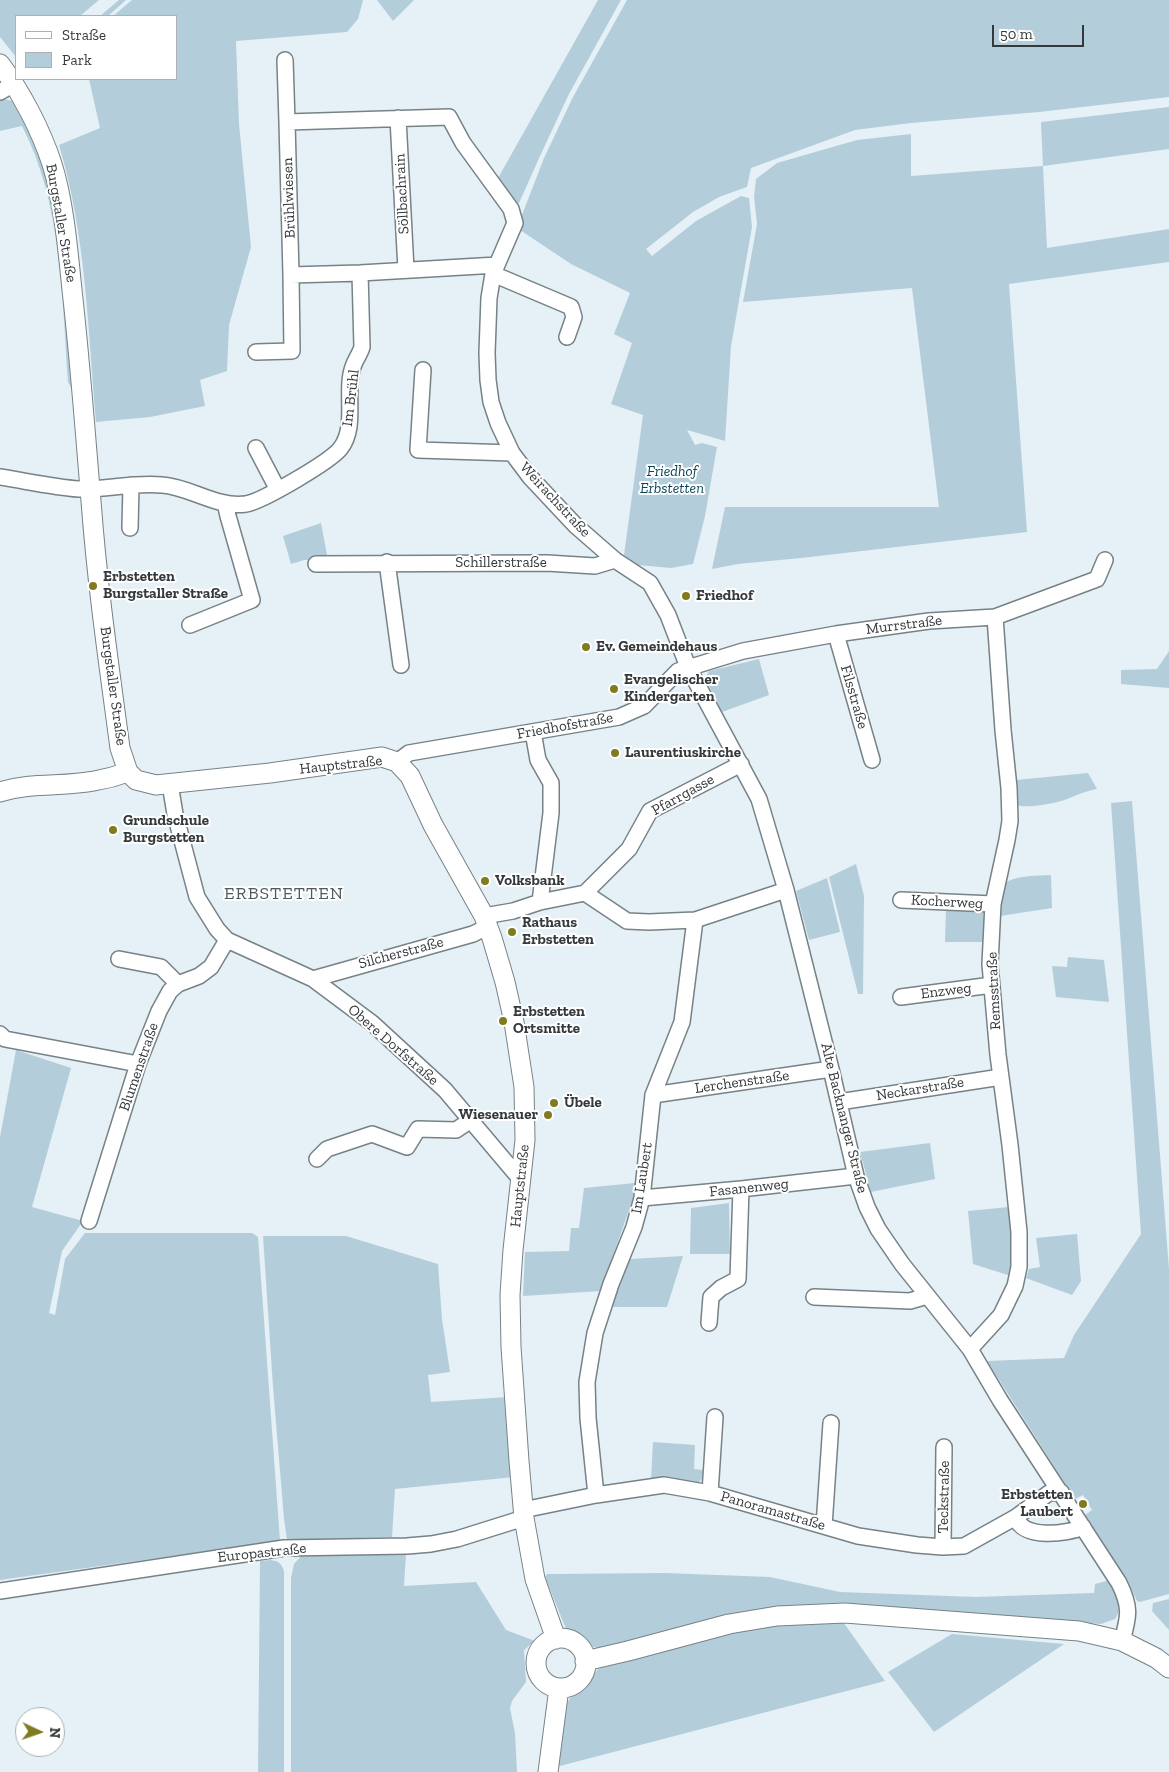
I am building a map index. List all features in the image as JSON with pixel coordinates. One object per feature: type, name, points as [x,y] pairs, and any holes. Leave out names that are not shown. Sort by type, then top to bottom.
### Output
[{"type":"street","name":"Brühlwiesen","points":[[256,352],[292,351],[285,60]]},
{"type":"street","name":"Burgstaller Straße","points":[[0,64],[7,88],[35,125],[52,164],[58,190],[68,246],[94,540],[120,748],[128,772]]},
{"type":"street","points":[[287,122],[398,118]]},
{"type":"street","name":"Weirachstraße","points":[[398,118],[449,118],[510,209],[515,223],[495,270],[489,298],[487,325],[488,380],[498,423],[512,453],[530,477],[576,526],[615,560],[650,583],[668,615],[688,667]]},
{"type":"street","name":"Söllbachrain","points":[[398,118],[406,270]]},
{"type":"street","points":[[291,274],[406,270],[495,270],[571,306],[574,316],[567,337]]},
{"type":"street","name":"Im Brühl","points":[[0,477],[79,489],[161,484],[182,488],[211,500],[225,503],[249,503],[278,490],[322,463],[340,449],[344,442],[349,424],[353,366],[361,354],[362,347],[360,273]]},
{"type":"street","points":[[423,370],[418,450],[512,453]]},
{"type":"street","points":[[256,448],[278,490]]},
{"type":"street","points":[[130,528],[131,485]]},
{"type":"street","points":[[190,625],[252,600],[225,503]]},
{"type":"street","name":"Schillerstraße","points":[[316,564],[387,562],[547,563],[595,566],[615,560]]},
{"type":"street","name":"Murrstraße","points":[[688,667],[743,651],[836,634],[929,620],[994,617],[1097,578],[1105,560]]},
{"type":"street","points":[[387,562],[400,665]]},
{"type":"street","name":"Remsstraße","points":[[970,1349],[1001,1316],[1015,1286],[1019,1267],[1018,1232],[1010,1145],[990,964],[993,904],[1008,840],[1010,821],[1009,788],[994,617]]},
{"type":"street","name":"Filsstraße","points":[[836,634],[872,760]]},
{"type":"street","name":"Friedhofstraße","points":[[397,762],[409,753],[619,717],[644,706],[678,671],[688,667]]},
{"type":"street","name":"Alte Backnanger Straße","points":[[688,667],[759,799],[786,890],[856,1176],[867,1207],[878,1229],[927,1296],[970,1349],[1000,1400],[1119,1583],[1126,1596],[1129,1609],[1122,1641]]},
{"type":"street","points":[[533,732],[538,760],[551,783],[551,813],[540,902]]},
{"type":"street","name":"Hauptstraße","points":[[128,772],[136,780],[148,784],[170,784],[270,773],[382,757],[397,762],[410,776],[437,833],[486,921],[505,982],[514,1022],[524,1087],[525,1140],[513,1250],[510,1295],[511,1348],[523,1514],[535,1579],[556,1639]]},
{"type":"street","name":"Pfarrgasse","points":[[585,893],[629,849],[650,811],[741,764]]},
{"type":"street","points":[[5,789],[92,782],[128,772]]},
{"type":"street","name":"Obere Dorfstraße","points":[[170,784],[197,897],[227,940],[313,979],[372,1022],[445,1090],[522,1180]]},
{"type":"street","points":[[486,921],[540,902],[585,893],[627,922],[695,920],[786,890]]},
{"type":"street","name":"Kocherweg","points":[[901,900],[993,904]]},
{"type":"street","name":"Im Laubert","points":[[596,1495],[588,1418],[587,1382],[590,1362],[598,1325],[611,1284],[634,1227],[642,1198],[653,1095],[682,1022],[695,920]]},
{"type":"street","name":"Silcherstraße","points":[[313,979],[473,934],[486,921]]},
{"type":"street","points":[[119,958],[161,967],[178,984],[199,976],[210,967],[227,940]]},
{"type":"street","name":"Blumenstraße","points":[[89,1221],[138,1064],[159,1011],[170,991],[178,984]]},
{"type":"street","name":"Enzweg","points":[[900,997],[992,985]]},
{"type":"street","points":[[0,1034],[5,1039],[138,1064]]},
{"type":"street","name":"Lerchenstraße","points":[[653,1095],[831,1068]]},
{"type":"street","name":"Neckarstraße","points":[[839,1102],[1001,1077]]},
{"type":"street","points":[[317,1159],[327,1148],[372,1134],[407,1147],[418,1129],[456,1130],[471,1120]]},
{"type":"street","name":"Fasanenweg","points":[[642,1198],[741,1190],[856,1176]]},
{"type":"street","points":[[709,1323],[711,1297],[721,1288],[738,1279],[741,1190]]},
{"type":"street","points":[[814,1298],[910,1301],[927,1296]]},
{"type":"street","points":[[710,1493],[715,1417]]},
{"type":"street","points":[[824,1526],[831,1423]]},
{"type":"street","name":"Teckstraße","points":[[943,1547],[944,1447]]},
{"type":"street","name":"Panoramastraße","points":[[523,1514],[596,1495],[664,1485],[710,1493],[858,1536],[943,1547],[964,1546],[1016,1517],[1049,1493],[1061,1492]]},
{"type":"street","name":"Europastraße","points":[[0,1591],[284,1548],[431,1544],[457,1539],[523,1514]]},
{"type":"street","points":[[1016,1517],[1018,1524],[1023,1528],[1037,1532],[1071,1532],[1083,1528]]},
{"type":"street","points":[[586,1661],[730,1624],[777,1616],[845,1614],[1079,1631],[1122,1641],[1156,1658],[1169,1668]]},
{"type":"street","points":[[556,1639],[566,1639],[575,1643],[582,1651],[586,1661],[584,1672],[579,1681],[570,1687],[559,1688],[543,1682],[538,1674],[536,1663],[538,1652],[546,1644],[556,1639]]},
{"type":"street","points":[[548,1772],[559,1688]]},
{"type":"green space","points":[[0,0],[99,0],[81,15],[15,15],[15,56],[0,37]]},
{"type":"green space","points":[[119,0],[126,0],[109,15],[101,15]]},
{"type":"green space","points":[[132,0],[363,0],[358,19],[347,32],[236,41],[239,124],[251,247],[229,325],[227,371],[200,380],[205,406],[150,417],[96,422],[85,282],[75,213],[59,145],[100,128],[89,80],[178,80],[178,15],[114,15]]},
{"type":"green space","points":[[377,0],[414,0],[393,21]]},
{"type":"green space","points":[[598,0],[621,0],[569,94],[519,203],[515,203],[497,180]]},
{"type":"green space","name":"Friedhof Erbstetten","points":[[627,0],[1169,0],[1169,97],[855,130],[751,168],[747,187],[719,197],[693,212],[646,249],[652,256],[696,221],[741,196],[749,198],[752,227],[731,346],[725,441],[687,430],[695,445],[702,443],[717,447],[705,516],[693,564],[671,568],[638,565],[624,555],[643,415],[611,404],[632,343],[614,334],[630,293],[571,264],[517,228],[544,158],[573,97]]},
{"type":"green space","points":[[0,98],[17,102],[36,141],[57,210],[74,393],[68,382],[58,251],[53,218],[35,156],[22,126],[0,131]]},
{"type":"green space","points":[[1169,107],[1169,149],[1043,166],[1041,122]]},
{"type":"green space","points":[[911,134],[911,176],[1043,166],[1047,248],[1169,229],[1169,262],[1009,284],[1027,532],[738,564],[712,569],[725,507],[939,507],[912,288],[743,302],[757,224],[754,197],[756,179],[777,163],[857,140]]},
{"type":"green space","points":[[321,523],[328,560],[304,560],[291,564],[283,536]]},
{"type":"green space","points":[[1169,651],[1169,688],[1121,684],[1121,670],[1157,669]]},
{"type":"green space","points":[[759,659],[769,695],[722,712],[705,678],[709,671]]},
{"type":"green space","points":[[1088,773],[1097,789],[1050,804],[1034,806],[1017,805],[1016,780]]},
{"type":"green space","points":[[1132,801],[1169,1269],[1169,1594],[1140,1602],[1137,1601],[1127,1579],[1085,1515],[1092,1510],[1083,1495],[1075,1499],[987,1361],[1064,1358],[1074,1335],[1141,1234],[1111,803]]},
{"type":"green space","points":[[856,864],[864,896],[863,994],[858,994],[829,877]]},
{"type":"green space","points":[[1051,875],[1052,908],[1000,916],[1003,888],[1006,882],[1022,877]]},
{"type":"green space","points":[[827,878],[840,932],[809,940],[796,891]]},
{"type":"green space","points":[[946,909],[986,912],[984,942],[945,942]]},
{"type":"green space","points":[[1068,957],[1104,960],[1109,1002],[1056,997],[1052,966],[1067,967]]},
{"type":"green space","points":[[16,1050],[71,1068],[32,1207],[83,1221],[62,1251],[49,1313],[55,1315],[65,1259],[85,1233],[252,1233],[258,1237],[280,1541],[0,1580],[0,1137]]},
{"type":"green space","points":[[930,1143],[935,1179],[871,1192],[860,1152]]},
{"type":"green space","points":[[635,1183],[633,1198],[601,1291],[523,1296],[525,1252],[569,1251],[571,1228],[579,1228],[584,1188]]},
{"type":"green space","points":[[729,1203],[730,1254],[690,1254],[691,1208]]},
{"type":"green space","points":[[1009,1207],[1013,1237],[1011,1276],[973,1264],[968,1211]]},
{"type":"green space","points":[[1077,1234],[1081,1281],[1072,1295],[1026,1278],[1029,1269],[1040,1267],[1036,1238]]},
{"type":"green space","points":[[263,1236],[346,1236],[438,1264],[442,1319],[450,1372],[428,1375],[431,1402],[508,1397],[514,1477],[395,1489],[392,1537],[287,1540],[273,1387]]},
{"type":"green space","points":[[683,1256],[667,1307],[611,1307],[630,1259]]},
{"type":"green space","points":[[653,1442],[695,1445],[694,1469],[703,1470],[703,1476],[700,1481],[697,1483],[651,1479]]},
{"type":"green space","points":[[406,1554],[404,1586],[476,1582],[506,1630],[535,1641],[524,1650],[526,1682],[512,1701],[510,1708],[515,1733],[517,1772],[291,1772],[291,1578],[294,1564],[302,1555]]},
{"type":"green space","points":[[270,1560],[279,1563],[284,1571],[284,1772],[258,1772],[260,1561]]},
{"type":"green space","points":[[665,1573],[770,1577],[840,1592],[976,1597],[1094,1593],[1095,1584],[1110,1580],[1120,1599],[1120,1609],[1115,1619],[1101,1624],[837,1607],[602,1648],[592,1647],[566,1629],[545,1577],[547,1574]]},
{"type":"green space","points":[[1169,1599],[1169,1630],[1152,1611],[1153,1603]]},
{"type":"green space","points":[[841,1619],[885,1681],[556,1767],[560,1731],[567,1703],[572,1695],[583,1687],[598,1669],[626,1658],[740,1628]]},
{"type":"green space","points":[[952,1634],[1064,1644],[934,1732],[888,1672]]},
{"type":"place","name":"Erbstetten Burgstaller Straße","points":[[93,586]]},
{"type":"place","name":"Friedhof","points":[[686,596]]},
{"type":"place","name":"Ev. Gemeindehaus","points":[[586,647]]},
{"type":"place","name":"Evangelischer Kindergarten","points":[[614,689]]},
{"type":"place","name":"Laurentiuskirche","points":[[615,753]]},
{"type":"place","name":"Grundschule Burgstetten","points":[[113,830]]},
{"type":"place","name":"Volksbank","points":[[485,881]]},
{"type":"place","name":"Rathaus Erbstetten","points":[[512,932]]},
{"type":"place","name":"Erbstetten Ortsmitte","points":[[503,1021]]},
{"type":"place","name":"Übele","points":[[554,1103]]},
{"type":"place","name":"Wiesenauer","points":[[548,1115]]},
{"type":"place","name":"Erbstetten Laubert","points":[[1083,1504]]},
{"type":"district","name":"ERBSTETTEN","points":[[284,894]]}]
